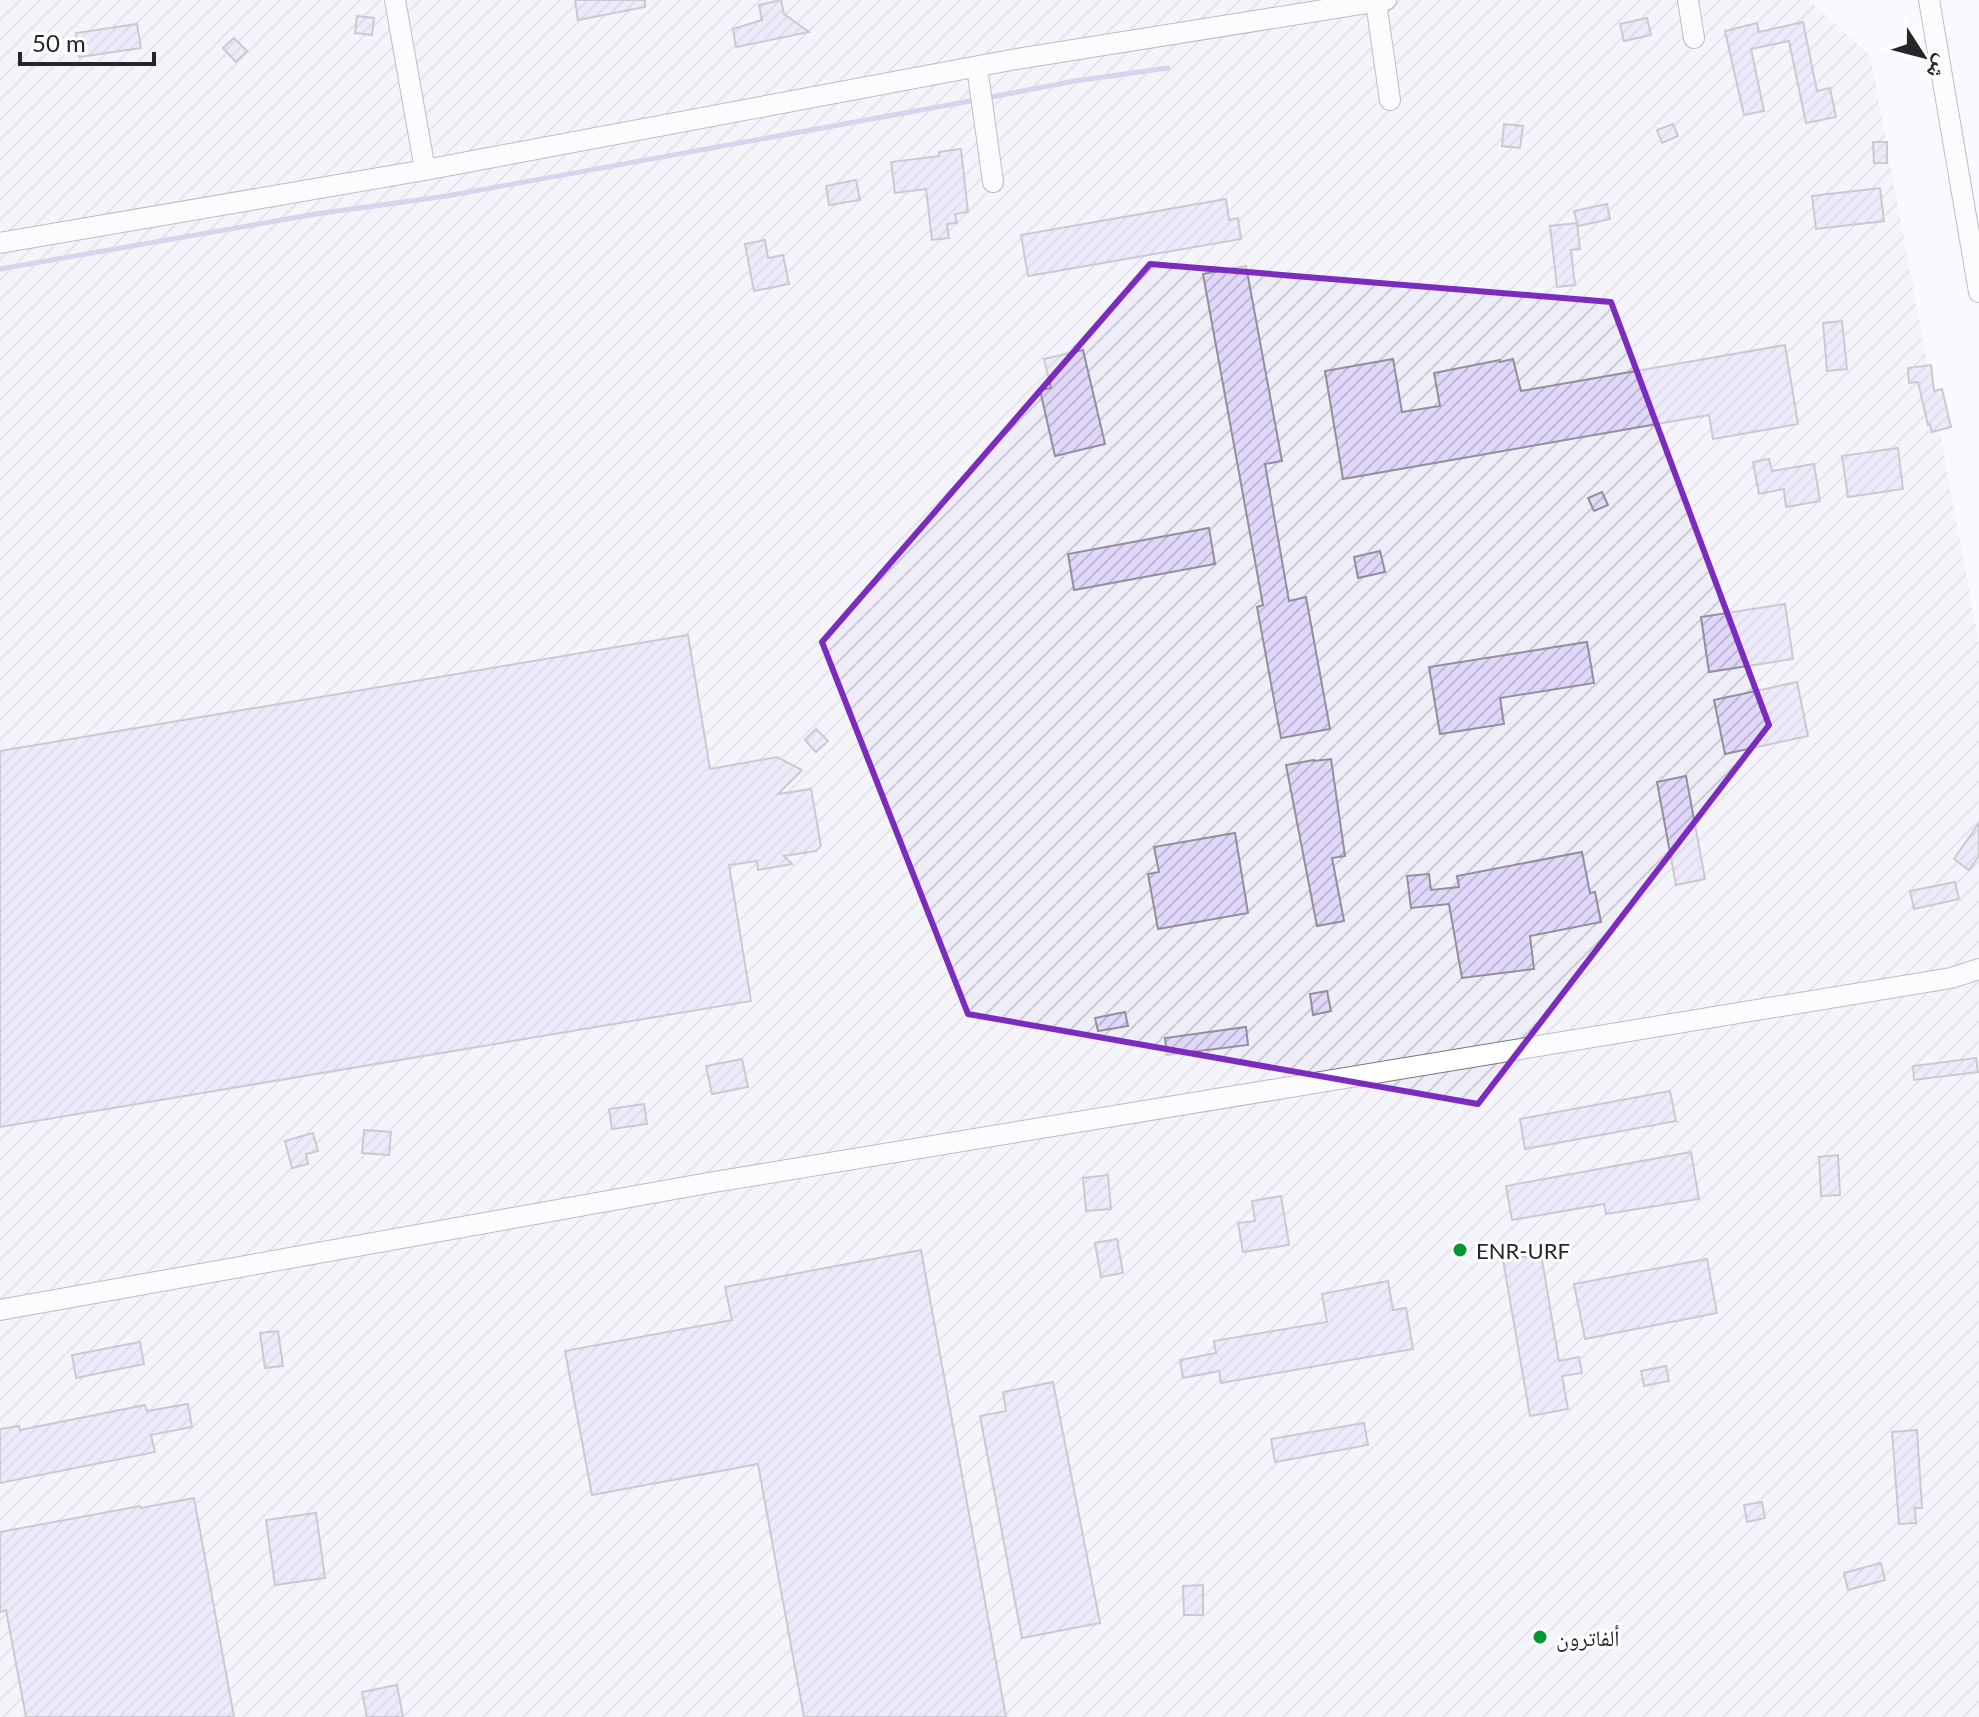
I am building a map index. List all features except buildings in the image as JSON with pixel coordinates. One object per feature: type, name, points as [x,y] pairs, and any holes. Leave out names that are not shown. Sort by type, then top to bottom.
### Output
[{"type":"street","points":[[395,0],[425,170]]},
{"type":"street","points":[[1688,0],[1694,38]]},
{"type":"street","points":[[1916,0],[1934,29]]},
{"type":"street","points":[[1929,0],[1979,292]]},
{"type":"street","points":[[0,243],[425,170],[977,67],[1381,1],[1390,100]]},
{"type":"street","points":[[977,67],[993,182]]},
{"type":"street","points":[[1951,978],[1979,969]]},
{"type":"street","points":[[0,1310],[708,1183],[1951,978],[1979,976]]},
{"type":"highlighted area","points":[[1150,264],[1611,302],[1769,725],[1478,1104],[968,1014],[822,642]]},
{"type":"shaded area","points":[[0,0],[1808,0],[1870,55],[1979,644],[1979,1717],[0,1717]]},
{"type":"waterway","points":[[986,98],[1168,68]]},
{"type":"waterway","points":[[0,269],[316,214],[447,196],[976,100]]},
{"type":"place","name":"ENR-URF","points":[[1460,1250]]},
{"type":"place","name":"ألفاترون","points":[[1540,1637]]}]
